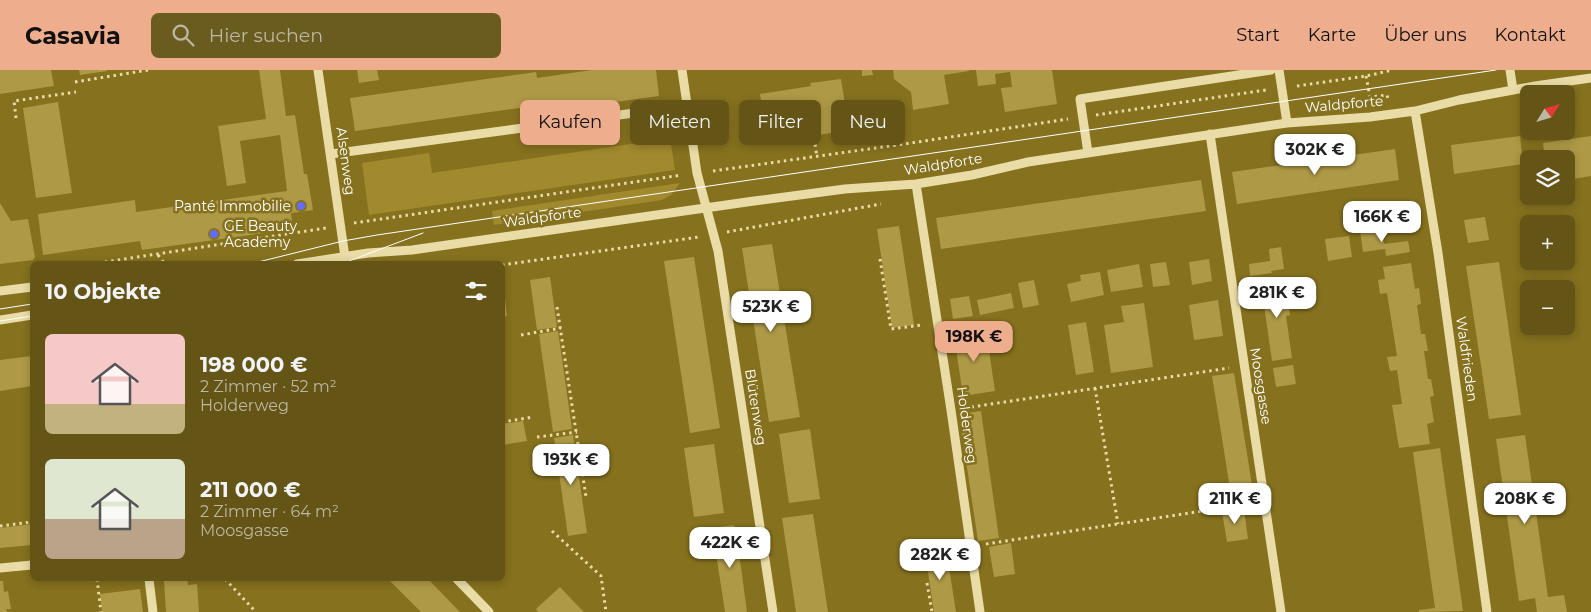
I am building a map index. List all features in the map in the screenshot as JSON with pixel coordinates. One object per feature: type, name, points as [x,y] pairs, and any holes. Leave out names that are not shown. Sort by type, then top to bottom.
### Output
[{"type":"street","name":"Alsenweg","points":[[318,70],[345,257]]},
{"type":"street","name":"Blütenweg","points":[[682,70],[685,100]]},
{"type":"street","points":[[1088,153],[1080,99],[1272,70]]},
{"type":"street","points":[[1279,70],[1287,123]]},
{"type":"street","points":[[1510,70],[1513,90]]},
{"type":"street","name":"Waldpforte","points":[[318,261],[368,253],[412,250],[706,207],[845,189],[916,184],[972,175],[1028,162],[1210,134],[1287,123],[1370,117],[1415,111],[1459,100],[1591,78]]},
{"type":"street","name":"Waldfrieden","points":[[1415,111],[1438,253],[1488,612]]},
{"type":"street","points":[[331,154],[630,114]]},
{"type":"street","name":"Moosgasse","points":[[1210,134],[1281,612]]},
{"type":"street","name":"Blütenweg","points":[[692,145],[697,173],[718,251],[773,612]]},
{"type":"street","name":"Holderweg","points":[[916,184],[980,612]]},
{"type":"street","points":[[0,291],[30,287]]},
{"type":"street","points":[[0,320],[30,315]]},
{"type":"street","points":[[0,568],[30,564]]},
{"type":"street","points":[[148,581],[152,612]]},
{"type":"street","points":[[459,581],[489,612]]},
{"type":"path","points":[[75,82],[148,70]]},
{"type":"path","points":[[114,261],[366,221],[817,157],[1366,76],[1393,70]]},
{"type":"path","points":[[16,118],[14,101],[76,92]]},
{"type":"path","points":[[815,145],[817,157]]},
{"type":"path","points":[[158,255],[163,261]]},
{"type":"path","points":[[880,259],[891,329],[937,322]]},
{"type":"path","points":[[557,307],[586,497]]},
{"type":"path","points":[[521,335],[560,328]]},
{"type":"path","points":[[951,410],[1244,366]]},
{"type":"path","points":[[1095,388],[1118,524]]},
{"type":"path","points":[[505,422],[534,417]]},
{"type":"path","points":[[537,437],[576,432]]},
{"type":"path","points":[[971,546],[1264,502]]},
{"type":"path","points":[[0,526],[30,522]]},
{"type":"path","points":[[552,531],[601,576],[606,612]]},
{"type":"path","points":[[97,581],[101,612]]},
{"type":"path","points":[[227,581],[256,612]]},
{"type":"path","points":[[927,583],[932,612]]},
{"type":"shaded area","points":[[630,144],[671,145],[675,170],[369,215],[362,163],[429,153],[432,173]]},
{"type":"shaded area","points":[[680,183],[671,195],[662,200],[494,225],[492,211]]},
{"type":"building","points":[[0,70],[51,70],[54,86],[0,94]]},
{"type":"building","points":[[79,70],[107,70],[107,71],[80,75]]},
{"type":"building","points":[[259,70],[280,70],[286,116],[295,115],[304,174],[307,174],[313,210],[291,213],[293,229],[142,250],[140,241],[43,255],[38,214],[135,200],[136,212],[287,191],[280,135],[240,141],[246,183],[227,186],[218,126],[266,119]]},
{"type":"building","points":[[357,70],[377,70],[379,80],[359,83]]},
{"type":"building","points":[[592,70],[656,70],[659,96],[620,101],[520,100],[520,108],[355,131],[350,98],[536,72],[537,78]]},
{"type":"building","points":[[862,70],[872,70],[873,75],[862,76]]},
{"type":"building","points":[[893,70],[969,71],[944,75],[949,104],[913,110],[911,92],[894,79]]},
{"type":"building","points":[[976,70],[1052,70],[1057,104],[1005,112],[1001,88],[1012,87],[1010,72],[995,74],[996,84],[978,86]]},
{"type":"building","points":[[841,79],[844,100],[831,100],[831,133],[821,135],[821,100],[761,100],[760,94],[811,86],[810,83]]},
{"type":"building","points":[[58,102],[72,193],[36,198],[23,108]]},
{"type":"building","points":[[1520,136],[1520,164],[1454,174],[1451,145]]},
{"type":"building","points":[[1591,136],[1591,176],[1575,179],[1575,150],[1544,150],[1543,143],[1575,140],[1575,138]]},
{"type":"building","points":[[1395,149],[1399,180],[1237,204],[1232,172]]},
{"type":"building","points":[[1201,180],[1206,211],[941,249],[936,218]]},
{"type":"building","points":[[0,203],[11,221],[28,219],[35,257],[33,260],[0,264]]},
{"type":"building","points":[[1485,217],[1489,240],[1468,243],[1464,220]]},
{"type":"building","points":[[899,226],[914,325],[892,328],[877,229]]},
{"type":"building","points":[[1382,228],[1384,244],[1408,241],[1410,252],[1386,256],[1385,249],[1363,252],[1360,231]]},
{"type":"building","points":[[1349,236],[1352,257],[1328,261],[1325,239]]},
{"type":"building","points":[[772,244],[800,417],[769,422],[742,248]]},
{"type":"building","points":[[1281,247],[1284,269],[1250,276],[1249,264],[1270,261],[1269,249]]},
{"type":"building","points":[[694,257],[720,428],[690,433],[664,261]]},
{"type":"building","points":[[1209,259],[1212,281],[1192,285],[1189,262]]},
{"type":"building","points":[[1166,262],[1170,285],[1153,287],[1150,264]]},
{"type":"building","points":[[1499,262],[1521,415],[1489,419],[1466,266]]},
{"type":"building","points":[[1411,263],[1415,289],[1419,288],[1421,304],[1417,305],[1421,334],[1425,334],[1428,351],[1424,351],[1428,379],[1431,379],[1434,396],[1430,397],[1434,422],[1427,424],[1430,444],[1399,448],[1392,405],[1402,404],[1397,370],[1390,371],[1387,357],[1397,356],[1387,293],[1380,294],[1378,280],[1385,279],[1383,267]]},
{"type":"building","points":[[1139,264],[1143,287],[1111,292],[1107,270]]},
{"type":"building","points":[[1100,272],[1104,295],[1071,302],[1067,284],[1081,281],[1080,275]]},
{"type":"building","points":[[550,277],[557,327],[537,330],[530,280]]},
{"type":"building","points":[[1034,280],[1039,305],[1023,308],[1018,283]]},
{"type":"building","points":[[1285,281],[1290,315],[1286,316],[1292,358],[1272,361],[1261,284]]},
{"type":"building","points":[[1011,293],[1014,308],[980,315],[977,300]]},
{"type":"building","points":[[969,296],[973,316],[953,319],[950,299]]},
{"type":"building","points":[[505,298],[507,316],[505,316]]},
{"type":"building","points":[[1218,300],[1223,336],[1194,340],[1189,305]]},
{"type":"building","points":[[1144,303],[1153,367],[1111,373],[1104,325],[1124,322],[1121,306]]},
{"type":"building","points":[[1086,322],[1094,372],[1076,375],[1068,325]]},
{"type":"building","points":[[986,330],[995,391],[963,396],[954,335]]},
{"type":"building","points":[[558,331],[572,429],[553,432],[539,334]]},
{"type":"building","points":[[30,356],[30,386],[0,391],[0,360]]},
{"type":"building","points":[[1293,365],[1296,384],[1276,387],[1273,368]]},
{"type":"building","points":[[1234,373],[1254,497],[1232,501],[1212,376]]},
{"type":"building","points":[[981,411],[999,538],[978,541],[959,414]]},
{"type":"building","points":[[523,421],[527,441],[505,445],[505,424]]},
{"type":"building","points":[[810,429],[820,499],[789,503],[779,434]]},
{"type":"building","points":[[573,435],[587,533],[568,536],[554,438]]},
{"type":"building","points":[[1525,435],[1548,597],[1564,595],[1567,612],[1537,612],[1535,598],[1519,601],[1496,439]]},
{"type":"building","points":[[714,444],[724,513],[694,517],[684,448]]},
{"type":"building","points":[[1440,448],[1463,611],[1419,612],[1419,610],[1435,608],[1413,452]]},
{"type":"building","points":[[1244,509],[1248,539],[1227,542],[1222,512]]},
{"type":"building","points":[[813,514],[828,612],[796,612],[782,518]]},
{"type":"building","points":[[30,524],[30,545],[0,548],[0,528]]},
{"type":"building","points":[[734,525],[747,612],[725,612],[712,528]]},
{"type":"building","points":[[1011,543],[1015,574],[994,577],[989,547]]},
{"type":"building","points":[[946,548],[956,612],[934,612],[925,552]]},
{"type":"building","points":[[0,581],[3,581],[4,592],[8,591],[11,609],[6,609],[7,612],[0,612]]},
{"type":"building","points":[[164,581],[187,581],[188,585],[197,584],[199,612],[166,612]]},
{"type":"building","points":[[390,581],[430,581],[460,612],[421,612]]},
{"type":"building","points":[[560,587],[584,612],[538,612],[536,609]]},
{"type":"building","points":[[140,589],[143,612],[102,612],[100,594]]},
{"type":"tram line","points":[[262,261],[343,241],[377,235],[1496,70]]},
{"type":"tram line","points":[[349,261],[423,233]]},
{"type":"tram line","points":[[0,309],[30,304]]},
{"type":"tram line","points":[[0,321],[30,316]]},
{"type":"place","name":"Panté Immobilie","points":[[301,206]]},
{"type":"place","name":"GE Beauty Academy","points":[[214,234]]}]
